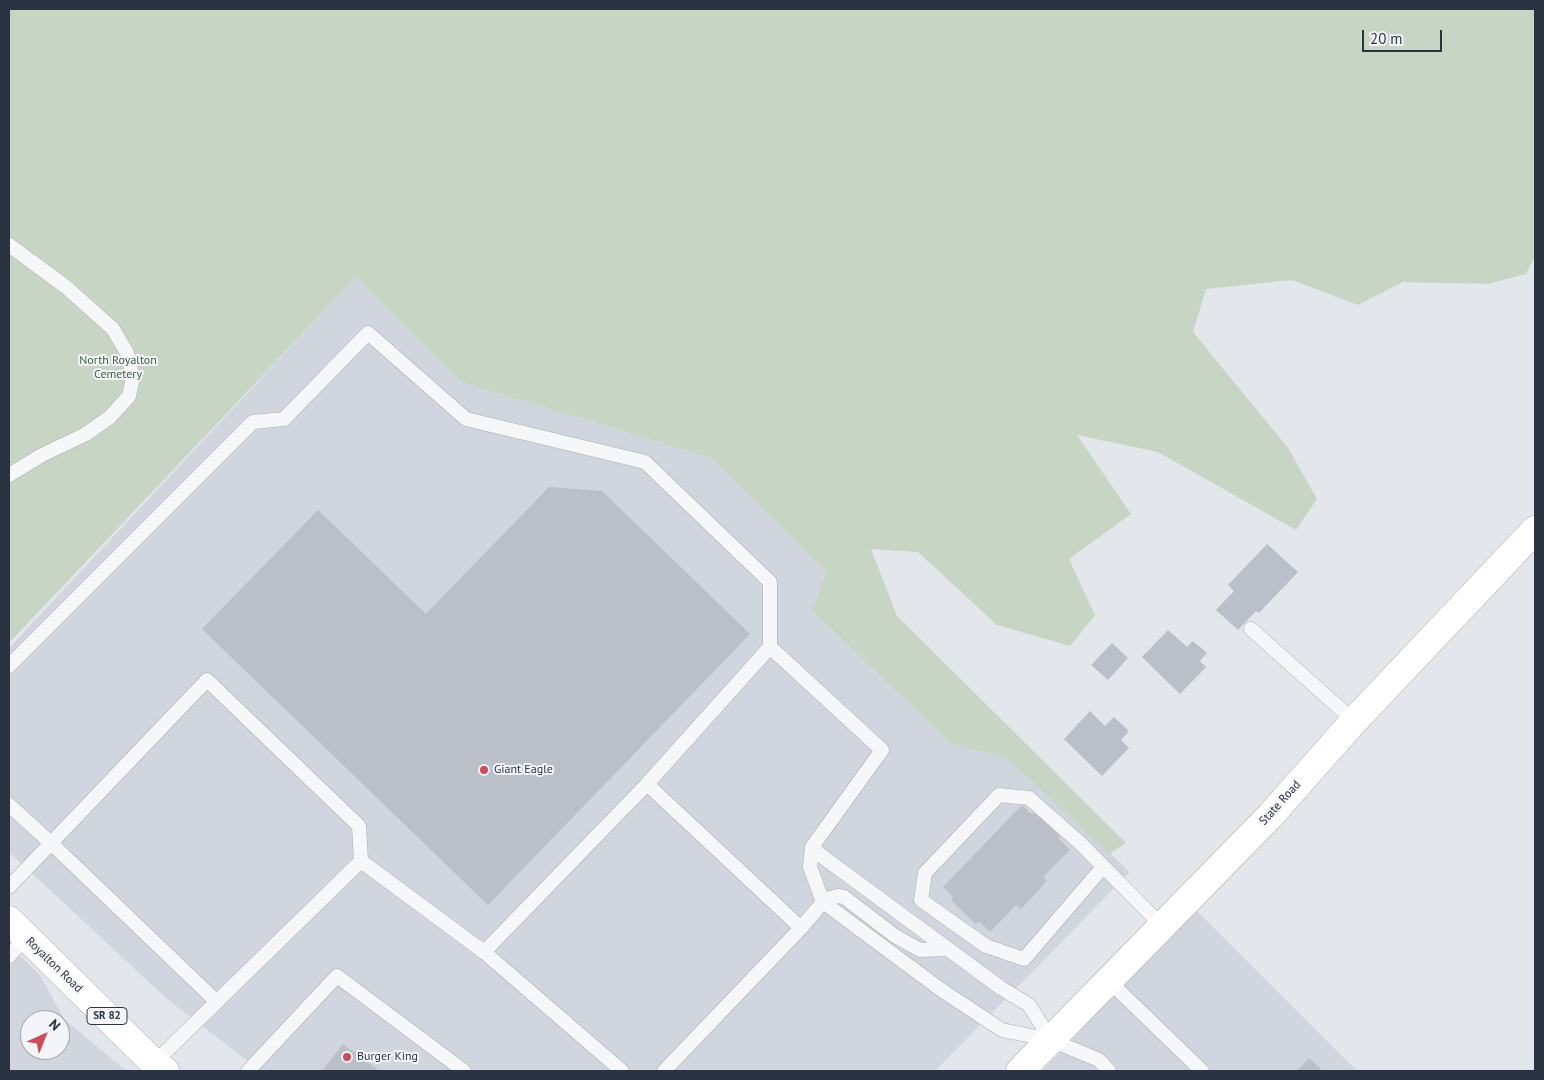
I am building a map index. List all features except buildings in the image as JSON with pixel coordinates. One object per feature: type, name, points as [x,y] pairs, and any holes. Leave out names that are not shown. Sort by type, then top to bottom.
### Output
[{"type":"main road","name":"State Road","points":[[1020,1071],[1270,816],[1354,721],[1535,530]]},
{"type":"main road","name":"Royalton Road","points":[[15,938],[153,1066]]},
{"type":"lane","points":[[9,245],[66,288],[113,329],[127,354],[133,377],[129,396],[110,417],[86,434],[42,455],[9,475]]},
{"type":"lane","points":[[9,666],[254,422],[284,419],[368,332],[466,419],[646,462],[770,582],[770,647],[647,784],[484,952]]},
{"type":"lane","points":[[1251,629],[1354,721]]},
{"type":"lane","points":[[770,647],[882,750],[812,847],[810,867],[823,902],[940,989],[1002,1030],[1051,1040],[1099,1060],[1109,1071]]},
{"type":"lane","points":[[9,887],[206,680],[359,826],[361,861],[153,1066]]},
{"type":"lane","points":[[647,784],[801,928]]},
{"type":"lane","points":[[1103,867],[1024,959],[986,946],[921,900],[925,873],[1000,795],[1029,798],[1080,843],[1162,926]]},
{"type":"lane","points":[[9,805],[217,1002]]},
{"type":"lane","points":[[812,847],[1000,988],[1029,1004],[1051,1040]]},
{"type":"lane","points":[[361,861],[484,952],[622,1071]]},
{"type":"lane","points":[[664,1071],[827,899],[838,896],[844,897],[895,936],[920,950],[947,949]]},
{"type":"lane","points":[[248,1071],[337,976],[464,1071]]},
{"type":"lane","points":[[1109,980],[1202,1071]]},
{"type":"shaded area","points":[[356,277],[461,382],[711,458],[826,571],[812,611],[952,744],[1007,758],[1130,872],[935,1071],[261,1071],[167,999],[9,852],[9,648]]},
{"type":"shaded area","points":[[1195,909],[1357,1071],[1042,1071]]},
{"type":"shaded area","points":[[9,945],[40,975],[59,1010],[20,1010],[20,1060],[70,1060],[70,1024],[126,1071],[9,1071]]},
{"type":"green space","name":"North Royalton Cemetery","points":[[9,9],[1535,9],[1535,256],[1526,274],[1487,284],[1403,282],[1358,305],[1292,280],[1206,289],[1193,332],[1288,448],[1317,499],[1296,530],[1158,452],[1077,435],[1131,514],[1069,559],[1095,615],[1070,646],[997,625],[918,552],[871,549],[897,616],[1126,843],[1109,854],[1007,758],[952,744],[812,611],[826,571],[711,458],[461,382],[356,277],[9,643]]},
{"type":"place","name":"Giant Eagle","points":[[484,770]]},
{"type":"place","name":"Burger King","points":[[347,1057]]}]
